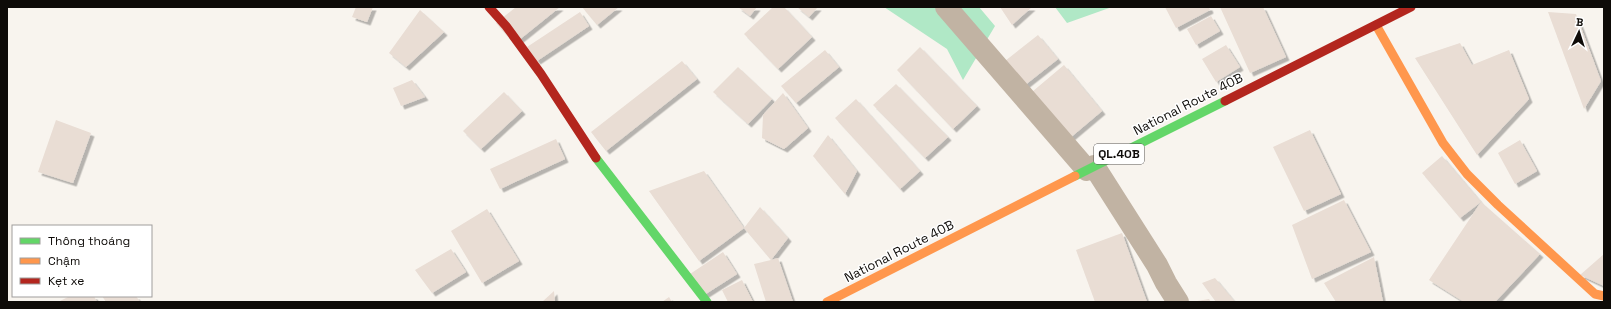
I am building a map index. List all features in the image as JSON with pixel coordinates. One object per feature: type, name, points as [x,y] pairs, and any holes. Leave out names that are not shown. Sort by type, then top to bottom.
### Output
[{"type":"main road","points":[[489,7],[506,26],[541,74],[591,151],[707,302]]},
{"type":"main road","name":"National Route 40B","points":[[827,302],[1411,7]]},
{"type":"main road","points":[[1376,25],[1426,111],[1442,143],[1467,174],[1498,205],[1595,294],[1604,296]]},
{"type":"street","points":[[946,7],[1091,168],[1157,265],[1178,302]]},
{"type":"green space","points":[[884,7],[979,7],[995,26],[963,80],[947,49]]},
{"type":"green space","points":[[1055,7],[1112,7],[1067,23]]},
{"type":"building","points":[[356,7],[373,7],[367,22],[352,17]]},
{"type":"building","points":[[516,7],[560,7],[514,44],[496,23]]},
{"type":"building","points":[[582,7],[619,7],[597,25]]},
{"type":"building","points":[[738,7],[757,7],[750,16]]},
{"type":"building","points":[[773,7],[784,7],[812,37],[778,69],[744,34]]},
{"type":"building","points":[[797,7],[818,7],[809,17]]},
{"type":"building","points":[[1000,7],[1032,7],[1012,25]]},
{"type":"building","points":[[1165,7],[1209,7],[1210,10],[1176,28]]},
{"type":"building","points":[[1220,7],[1263,7],[1286,57],[1250,73]]},
{"type":"building","points":[[420,10],[444,32],[406,67],[389,53]]},
{"type":"building","points":[[580,12],[589,26],[537,61],[527,47]]},
{"type":"building","points":[[1548,12],[1576,14],[1601,81],[1584,109]]},
{"type":"building","points":[[1211,16],[1220,31],[1196,45],[1187,29]]},
{"type":"building","points":[[1038,35],[1058,59],[1020,89],[1000,65]]},
{"type":"building","points":[[1460,43],[1472,65],[1509,50],[1529,99],[1477,155],[1415,58]]},
{"type":"building","points":[[1226,45],[1240,67],[1216,82],[1202,59]]},
{"type":"building","points":[[920,47],[977,106],[953,129],[897,70]]},
{"type":"building","points":[[825,50],[839,67],[796,103],[781,86]]},
{"type":"building","points":[[682,61],[697,79],[606,151],[591,132]]},
{"type":"building","points":[[1064,65],[1102,111],[1064,143],[1026,97]]},
{"type":"building","points":[[738,67],[772,99],[748,124],[713,92]]},
{"type":"building","points":[[412,80],[425,97],[401,106],[393,88]]},
{"type":"building","points":[[896,84],[948,137],[925,158],[873,105]]},
{"type":"building","points":[[504,92],[522,111],[481,149],[463,131]]},
{"type":"building","points":[[783,93],[808,128],[784,149],[762,138],[763,115]]},
{"type":"building","points":[[856,99],[920,171],[900,189],[835,118]]},
{"type":"building","points":[[56,120],[91,133],[73,183],[38,172]]},
{"type":"building","points":[[1310,130],[1341,194],[1304,211],[1273,147]]},
{"type":"building","points":[[828,135],[857,171],[845,194],[813,156]]},
{"type":"building","points":[[556,139],[565,159],[500,189],[490,169]]},
{"type":"building","points":[[1520,140],[1537,171],[1515,184],[1498,153]]},
{"type":"building","points":[[1442,156],[1481,202],[1460,218],[1422,173]]},
{"type":"building","points":[[704,171],[744,228],[699,261],[649,191]]},
{"type":"building","points":[[1344,200],[1371,252],[1312,279],[1292,225]]},
{"type":"building","points":[[1481,202],[1540,254],[1495,302],[1464,302],[1429,280]]},
{"type":"building","points":[[760,207],[788,238],[771,260],[744,228]]},
{"type":"building","points":[[487,209],[519,261],[482,283],[451,231]]},
{"type":"building","points":[[1122,233],[1147,302],[1095,302],[1076,250]]},
{"type":"building","points":[[451,249],[466,272],[432,293],[415,270]]},
{"type":"building","points":[[723,252],[737,274],[701,297],[687,276]]},
{"type":"building","points":[[1604,254],[1604,286],[1580,275]]},
{"type":"building","points":[[1374,257],[1383,302],[1336,302],[1324,283]]},
{"type":"building","points":[[778,258],[793,302],[766,302],[754,264]]},
{"type":"building","points":[[1215,278],[1235,302],[1216,302],[1202,283]]},
{"type":"building","points":[[742,280],[753,302],[728,302],[722,290]]},
{"type":"building","points":[[554,291],[555,302],[542,302]]},
{"type":"building","points":[[68,297],[94,297],[97,302],[58,302]]},
{"type":"building","points":[[103,297],[137,297],[140,302],[106,302]]},
{"type":"building","points":[[669,297],[672,302],[662,302]]},
{"type":"building","points":[[1209,299],[1211,302],[1197,302],[1197,301]]},
{"type":"traffic: fast","points":[[1075,176],[1225,101]]},
{"type":"traffic: fast","points":[[596,158],[707,302]]},
{"type":"traffic: slow","points":[[1376,25],[1443,143],[1467,174],[1498,205],[1595,294],[1604,296]]},
{"type":"traffic: slow","points":[[827,302],[1075,176]]},
{"type":"traffic: jam","points":[[489,7],[506,26],[541,74],[596,158]]},
{"type":"traffic: jam","points":[[1225,101],[1411,7]]}]
